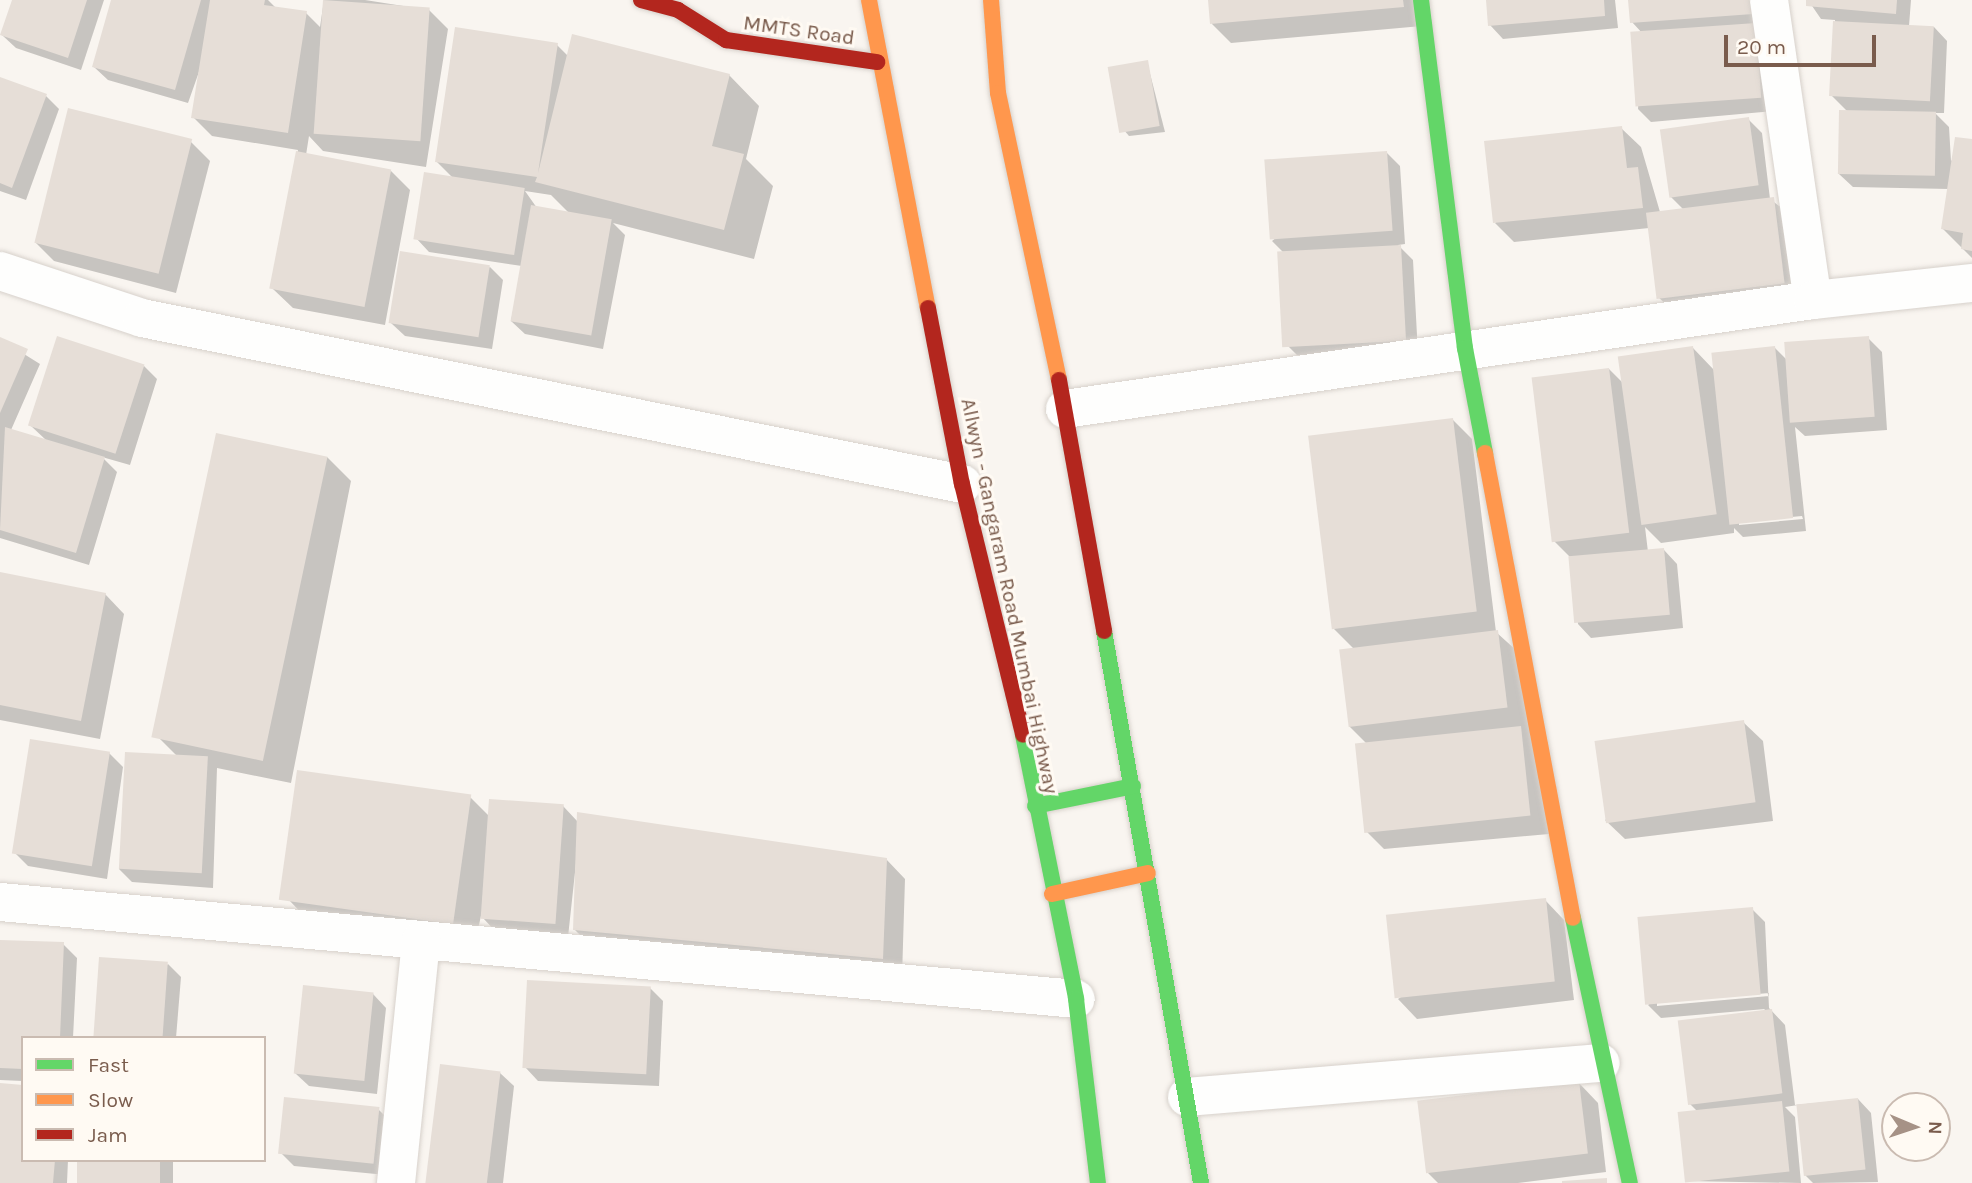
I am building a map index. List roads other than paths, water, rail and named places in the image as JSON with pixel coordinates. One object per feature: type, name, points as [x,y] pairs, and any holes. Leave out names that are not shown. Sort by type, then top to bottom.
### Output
[{"type":"main road","name":"MMTS Road","points":[[641,0],[678,10],[726,40],[877,62]]},
{"type":"main road","points":[[678,10],[705,0]]},
{"type":"main road","name":"Allwyn - Gangaram Road Mumbai Highway","points":[[867,0],[877,62],[962,484],[1076,999],[1098,1183]]},
{"type":"main road","points":[[991,0],[998,93],[1065,409],[1201,1183]]},
{"type":"main road","points":[[1421,0],[1465,348],[1601,1063],[1630,1183]]},
{"type":"main road","points":[[1035,806],[1133,786]]},
{"type":"main road","points":[[1052,894],[1148,873]]},
{"type":"street","points":[[1769,0],[1813,300]]},
{"type":"street","points":[[0,271],[142,318],[962,484]]},
{"type":"street","points":[[1065,409],[1465,348],[1813,300],[1972,284]]},
{"type":"street","points":[[0,902],[1076,999]]},
{"type":"street","points":[[396,1183],[421,940]]},
{"type":"street","points":[[1187,1097],[1601,1063]]}]
